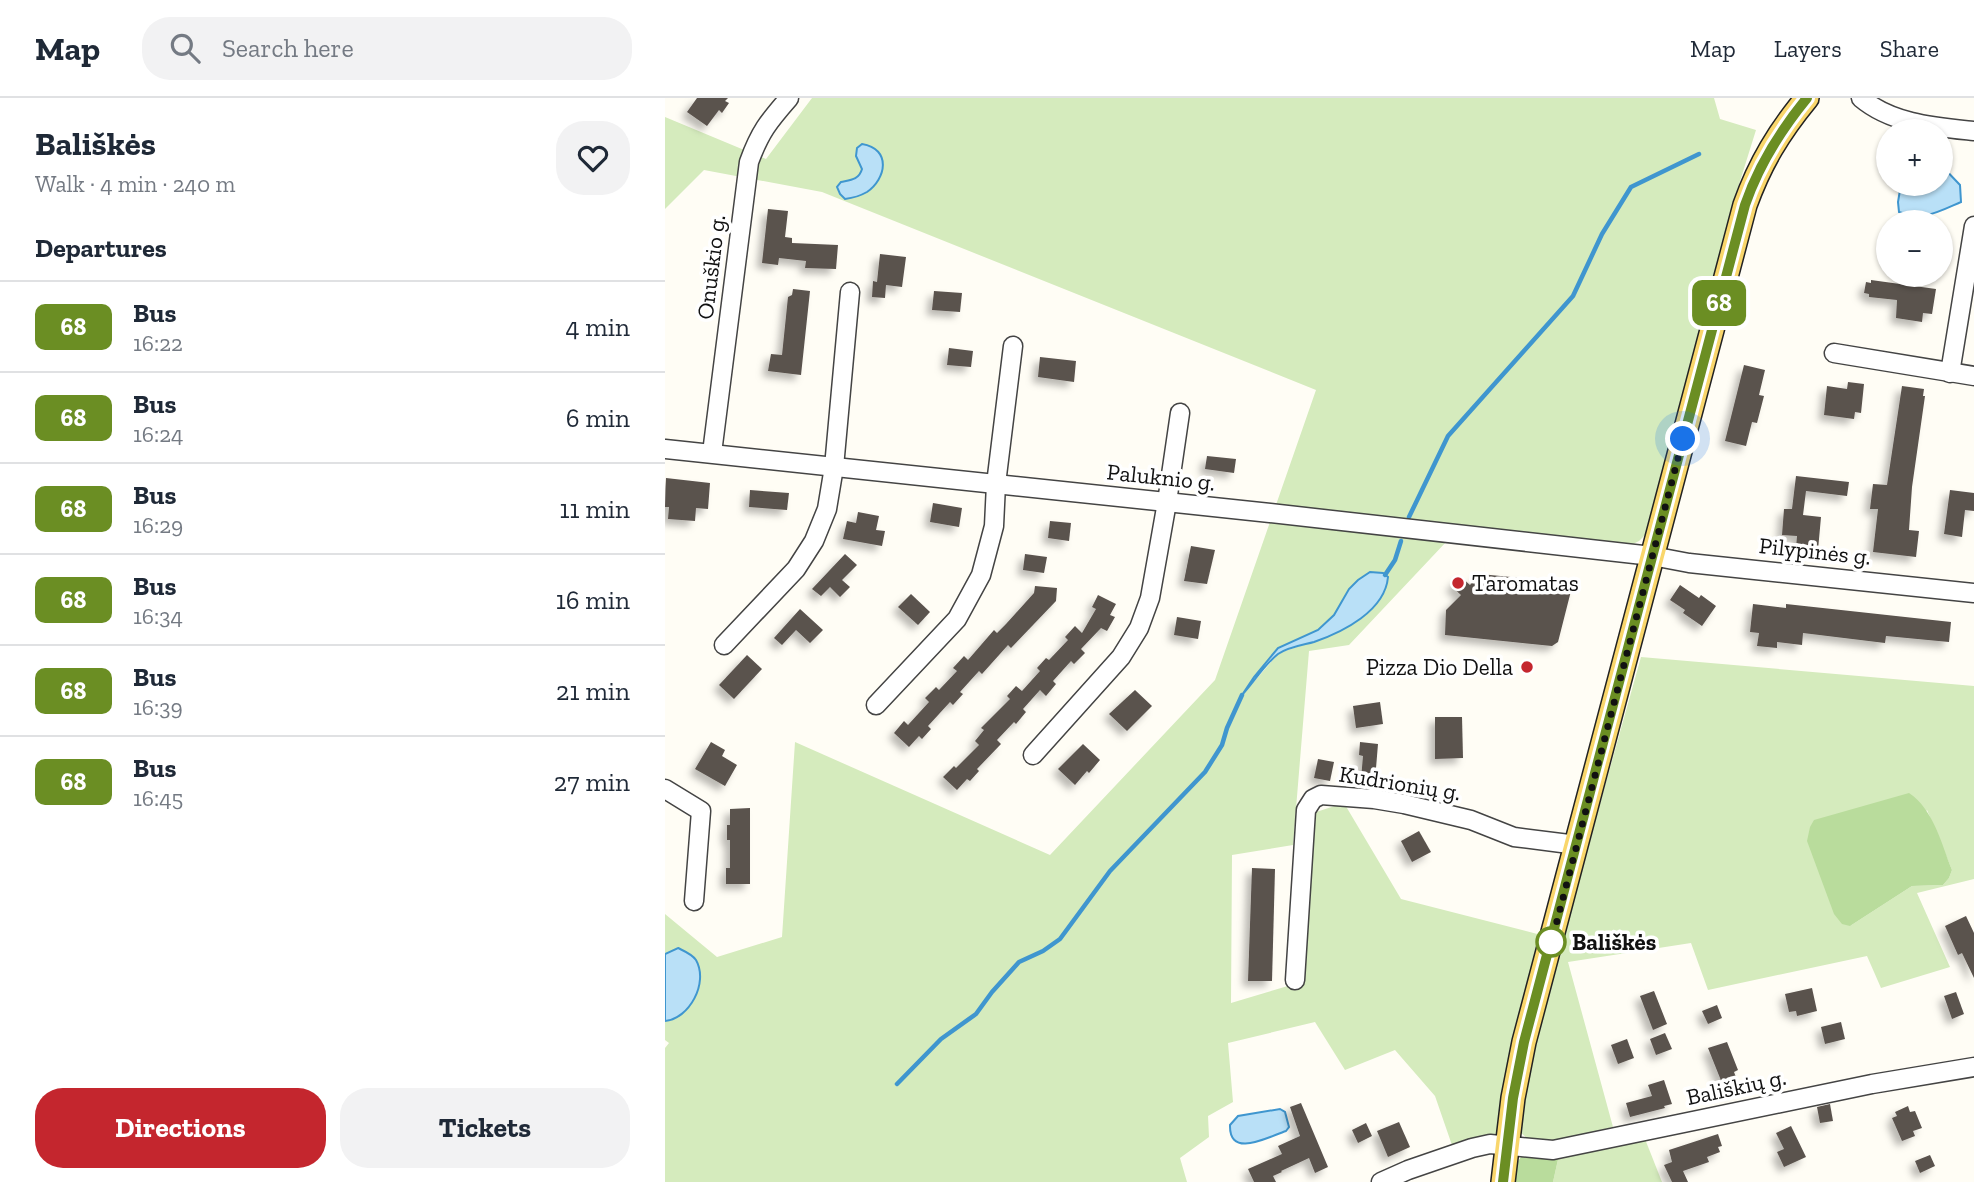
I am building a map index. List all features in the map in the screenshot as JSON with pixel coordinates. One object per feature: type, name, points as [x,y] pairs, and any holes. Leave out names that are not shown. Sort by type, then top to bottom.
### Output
[{"type":"main road","points":[[1503,1182],[1513,1098],[1524,1042],[1745,205],[1755,176],[1770,148],[1807,98]]},
{"type":"street","name":"Onuškio g.","points":[[712,453],[749,162],[767,123],[789,98]]},
{"type":"street","points":[[1861,98],[1896,118],[1974,131]]},
{"type":"street","points":[[1950,373],[1974,226]]},
{"type":"street","points":[[724,645],[796,569],[814,541],[827,509],[834,467],[850,292]]},
{"type":"street","points":[[876,705],[957,619],[981,575],[993,526],[1013,346]]},
{"type":"street","points":[[1833,353],[1974,376]]},
{"type":"street","points":[[1033,755],[1121,657],[1139,628],[1150,598],[1180,413]]},
{"type":"street","name":"Paluknio g.","points":[[665,449],[1652,556]]},
{"type":"street","name":"Pilypinės g.","points":[[1652,556],[1689,563],[1974,593]]},
{"type":"street","points":[[665,789],[701,811],[694,901]]},
{"type":"street","name":"Kudrionių g.","points":[[1295,980],[1306,810],[1313,799],[1321,795],[1404,804],[1471,820],[1514,837],[1577,845]]},
{"type":"street","name":"Bališkių g.","points":[[1381,1182],[1408,1170],[1490,1144],[1553,1150],[1860,1086],[1974,1067]]},
{"type":"green space","points":[[812,98],[1714,98],[1720,119],[1756,130],[1731,210],[1645,535],[1631,545],[1447,541],[1349,645],[1309,651],[1293,845],[1232,855],[1231,1003],[1298,983],[1313,813],[1344,803],[1401,899],[1545,936],[1502,1138],[1454,1151],[1435,1096],[1395,1050],[1345,1070],[1315,1022],[1228,1043],[1233,1102],[1208,1116],[1209,1137],[1180,1158],[1187,1182],[665,1182],[665,1048],[669,1043],[665,1040],[665,914],[717,957],[782,937],[795,742],[1050,855],[1215,680],[1316,390],[822,192],[704,170],[665,209],[665,117],[766,159]],"holes":[[[1349,589],[1346,628],[1279,653],[1252,684],[1254,677],[1278,648],[1318,630],[1334,615]]]},
{"type":"green space","points":[[1641,657],[1974,686],[1974,879],[1917,893],[1950,967],[1881,988],[1867,956],[1708,990],[1691,943],[1568,962],[1613,1127],[1563,1139],[1535,1141],[1523,1135],[1518,1128],[1539,1022]],"holes":[[[1927,810],[1952,870],[1943,885],[1912,886],[1850,926]]]},
{"type":"green space","points":[[1909,793],[1925,808],[1936,828],[1952,870],[1949,878],[1943,885],[1912,886],[1850,926],[1842,924],[1834,914],[1807,841],[1810,827],[1814,820]]},
{"type":"green space","points":[[1645,1139],[1662,1182],[1553,1182],[1559,1155]]},
{"type":"green space","points":[[1525,1155],[1559,1155],[1553,1182],[1515,1182],[1518,1162]]},
{"type":"water","points":[[862,144],[878,152],[882,158],[882,172],[867,192],[845,199],[837,187],[841,182],[854,179],[861,173],[856,156],[857,148]]},
{"type":"water","points":[[1953,178],[1960,185],[1961,202],[1943,210],[1899,210],[1899,196],[1953,196]]},
{"type":"water","points":[[1370,572],[1383,573],[1388,577],[1385,589],[1371,610],[1337,632],[1278,654],[1242,695],[1278,648],[1318,630],[1334,615],[1349,589]]},
{"type":"water","points":[[678,948],[696,960],[700,979],[689,1007],[674,1019],[665,1021],[665,954]]},
{"type":"water","points":[[1280,1109],[1285,1112],[1289,1127],[1286,1131],[1251,1143],[1236,1141],[1231,1135],[1230,1125],[1238,1116]]},
{"type":"building","points":[[697,98],[728,98],[725,101],[729,103],[722,113],[719,110],[707,126],[687,112]]},
{"type":"building","points":[[768,209],[788,211],[785,237],[792,238],[792,243],[838,245],[836,269],[805,268],[806,261],[779,258],[778,265],[762,263]]},
{"type":"building","points":[[880,254],[906,257],[902,287],[886,285],[885,298],[872,297],[873,281],[877,282]]},
{"type":"building","points":[[1871,280],[1876,281],[1876,287],[1936,289],[1932,314],[1923,313],[1922,322],[1896,318],[1897,300],[1869,297],[1869,294],[1864,293],[1866,282],[1871,283]]},
{"type":"building","points":[[793,289],[810,291],[801,375],[768,371],[771,354],[782,355],[788,297],[792,295]]},
{"type":"building","points":[[934,291],[962,293],[960,312],[932,310]]},
{"type":"building","points":[[949,348],[973,351],[971,367],[947,365]]},
{"type":"building","points":[[1040,357],[1076,361],[1074,382],[1038,377]]},
{"type":"building","points":[[1744,365],[1765,370],[1759,395],[1764,396],[1757,423],[1752,422],[1746,446],[1725,441]]},
{"type":"building","points":[[1848,382],[1864,384],[1861,413],[1855,412],[1854,419],[1824,415],[1827,386],[1847,389]]},
{"type":"building","points":[[1902,386],[1924,389],[1925,396],[1912,487],[1909,530],[1919,531],[1916,557],[1873,552],[1878,509],[1870,509],[1873,484],[1887,485]]},
{"type":"building","points":[[1207,456],[1236,459],[1234,473],[1205,469]]},
{"type":"building","points":[[1796,476],[1849,482],[1847,496],[1806,491],[1803,515],[1821,517],[1818,550],[1796,548],[1797,536],[1782,535],[1784,509],[1792,509]]},
{"type":"building","points":[[666,478],[710,483],[708,509],[696,508],[695,521],[668,519],[669,507],[665,507]]},
{"type":"building","points":[[750,490],[789,493],[787,510],[749,507]]},
{"type":"building","points":[[1950,490],[1974,493],[1974,511],[1965,510],[1962,537],[1944,534]]},
{"type":"building","points":[[933,503],[962,508],[959,527],[930,522]]},
{"type":"building","points":[[858,512],[879,516],[876,530],[885,531],[882,546],[843,539],[847,521],[856,523]]},
{"type":"building","points":[[1050,521],[1071,523],[1069,541],[1048,538]]},
{"type":"building","points":[[1191,546],[1215,550],[1207,584],[1184,581]]},
{"type":"building","points":[[845,554],[857,565],[842,580],[850,587],[840,597],[830,587],[821,596],[812,589]]},
{"type":"building","points":[[1025,554],[1047,557],[1044,573],[1023,570]]},
{"type":"building","points":[[1480,574],[1573,583],[1558,642],[1552,646],[1445,635],[1446,610],[1461,595],[1451,586],[1460,576],[1470,585]]},
{"type":"building","points":[[1680,585],[1716,606],[1702,626],[1670,600]]},
{"type":"building","points":[[1035,586],[1057,588],[1056,601],[1011,648],[1008,645],[982,674],[979,671],[960,692],[963,694],[953,705],[950,702],[928,726],[931,729],[922,739],[919,736],[909,747],[894,733],[904,721],[908,725],[929,702],[925,698],[936,687],[939,690],[957,671],[953,668],[964,656],[968,660],[994,630],[997,633],[1006,624],[1034,593]]},
{"type":"building","points":[[911,594],[930,612],[918,625],[898,607]]},
{"type":"building","points":[[1098,595],[1116,604],[1110,615],[1115,617],[1107,631],[1101,628],[1081,649],[1085,653],[1074,664],[1071,661],[1053,681],[1056,684],[1046,696],[1040,690],[1023,709],[1026,712],[1016,724],[1014,722],[997,740],[1001,744],[977,769],[979,771],[957,790],[943,777],[979,745],[975,741],[984,730],[981,728],[1010,699],[1007,696],[1016,686],[1022,691],[1040,671],[1037,668],[1046,658],[1049,660],[1068,640],[1065,637],[1075,626],[1082,633],[1096,609],[1092,607]]},
{"type":"building","points":[[1753,604],[1786,608],[1786,604],[1951,622],[1949,642],[1886,636],[1885,643],[1803,633],[1802,645],[1777,642],[1777,648],[1757,646],[1759,633],[1750,632]]},
{"type":"building","points":[[800,609],[823,630],[810,643],[796,630],[782,645],[774,638]]},
{"type":"building","points":[[1177,617],[1201,621],[1198,639],[1174,635]]},
{"type":"building","points":[[747,655],[762,669],[734,699],[719,685]]},
{"type":"building","points":[[1135,690],[1152,706],[1127,731],[1109,714]]},
{"type":"building","points":[[1380,702],[1383,724],[1356,728],[1353,706]]},
{"type":"building","points":[[1435,717],[1462,717],[1463,758],[1435,759]]},
{"type":"building","points":[[711,742],[725,750],[722,756],[737,765],[725,786],[695,769]]},
{"type":"building","points":[[1360,742],[1378,744],[1375,780],[1361,779],[1363,756],[1359,755]]},
{"type":"building","points":[[1083,744],[1100,760],[1075,785],[1058,769]]},
{"type":"building","points":[[1318,759],[1334,762],[1330,781],[1314,778]]},
{"type":"building","points":[[750,808],[750,884],[726,884],[726,868],[730,868],[727,825],[730,825],[730,809]]},
{"type":"building","points":[[1419,831],[1431,852],[1412,862],[1401,841]]},
{"type":"building","points":[[1252,868],[1275,869],[1272,981],[1248,981]]},
{"type":"building","points":[[1966,916],[1974,933],[1974,978],[1962,953],[1958,955],[1945,926]]},
{"type":"building","points":[[1812,988],[1817,1011],[1797,1016],[1796,1011],[1789,1012],[1785,994]]},
{"type":"building","points":[[1654,991],[1667,1024],[1653,1030],[1640,996]]},
{"type":"building","points":[[1956,992],[1964,1014],[1952,1019],[1944,996]]},
{"type":"building","points":[[1717,1005],[1722,1018],[1708,1024],[1702,1011]]},
{"type":"building","points":[[1841,1022],[1845,1039],[1825,1044],[1821,1027]]},
{"type":"building","points":[[1665,1033],[1672,1049],[1656,1055],[1650,1039]]},
{"type":"building","points":[[1627,1039],[1634,1058],[1618,1064],[1611,1045]]},
{"type":"building","points":[[1727,1042],[1738,1070],[1734,1072],[1740,1088],[1726,1093],[1708,1048]]},
{"type":"building","points":[[1664,1080],[1672,1104],[1630,1117],[1626,1103],[1652,1096],[1648,1085]]},
{"type":"building","points":[[1301,1103],[1328,1167],[1315,1173],[1309,1158],[1273,1176],[1276,1182],[1254,1182],[1248,1169],[1282,1154],[1278,1146],[1300,1136],[1290,1107]]},
{"type":"building","points":[[1830,1104],[1833,1121],[1820,1123],[1817,1107]]},
{"type":"building","points":[[1908,1106],[1910,1112],[1915,1111],[1922,1128],[1913,1131],[1915,1136],[1902,1141],[1892,1118],[1897,1116],[1895,1112]]},
{"type":"building","points":[[1399,1122],[1410,1147],[1388,1157],[1377,1131]]},
{"type":"building","points":[[1366,1123],[1372,1136],[1358,1143],[1352,1130]]},
{"type":"building","points":[[1791,1126],[1806,1157],[1784,1167],[1777,1152],[1784,1149],[1776,1133]]},
{"type":"building","points":[[1718,1134],[1722,1146],[1718,1147],[1720,1152],[1707,1157],[1709,1162],[1683,1171],[1688,1182],[1672,1182],[1664,1165],[1672,1162],[1669,1150]]},
{"type":"building","points":[[1930,1155],[1935,1166],[1920,1173],[1915,1161]]},
{"type":"waterway","points":[[1409,517],[1448,436],[1573,296],[1602,234],[1631,187],[1699,154]]},
{"type":"waterway","points":[[1385,575],[1395,560],[1401,541]]},
{"type":"waterway","points":[[897,1084],[941,1039],[976,1014],[1019,962],[1043,951],[1060,939],[1110,871],[1205,772],[1222,745],[1242,695]]},
{"type":"bus line","name":"68","points":[[1503,1182],[1513,1098],[1524,1042],[1745,205],[1755,176],[1770,148],[1807,98]]},
{"type":"place","name":"Taromatas","points":[[1458,583]]},
{"type":"place","name":"Pizza Dio Della","points":[[1527,667]]},
{"type":"place","name":"Bališkės","points":[[1551,942]]},
{"type":"route","points":[[1551,942],[1683,439]]}]
